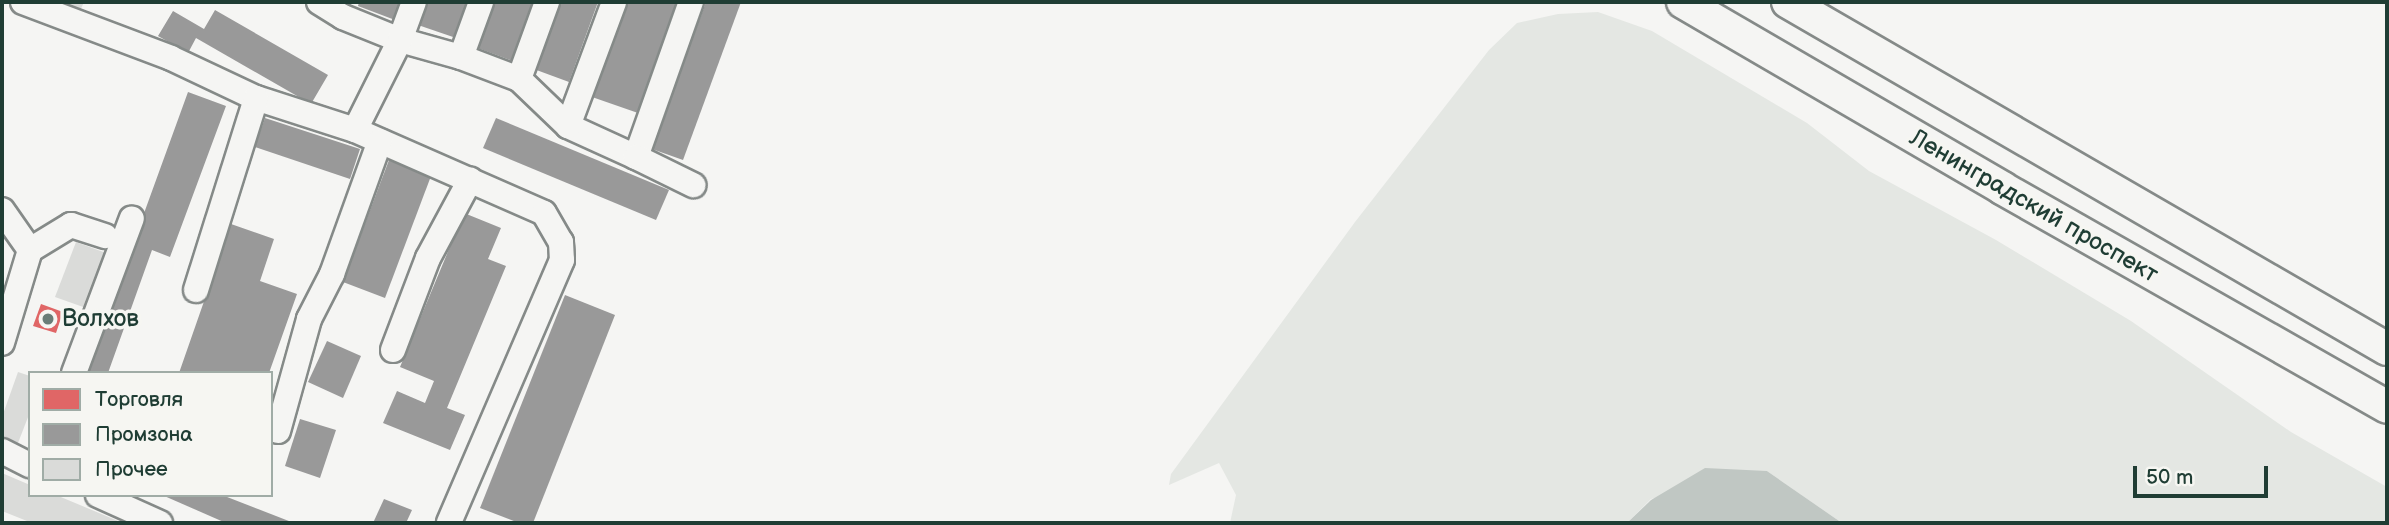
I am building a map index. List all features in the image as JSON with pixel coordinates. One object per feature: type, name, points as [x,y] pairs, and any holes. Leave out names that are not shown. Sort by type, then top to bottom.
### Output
[{"type":"main road","name":"Ленинградский проспект","points":[[1683,2],[2002,188],[2387,407]]},
{"type":"main road","points":[[1788,2],[2387,349]]},
{"type":"lane","points":[[23,2],[171,58],[256,98],[355,130],[544,213],[561,242],[562,260],[449,523]]},
{"type":"lane","points":[[319,2],[346,9],[400,40],[461,57],[519,79],[568,125],[693,184]]},
{"type":"lane","points":[[355,130],[400,40],[414,2]]},
{"type":"lane","points":[[461,57],[481,2]]},
{"type":"lane","points":[[519,79],[547,2]]},
{"type":"lane","points":[[568,125],[614,2]]},
{"type":"lane","points":[[636,157],[691,2]]},
{"type":"lane","points":[[196,290],[256,98]]},
{"type":"lane","points":[[278,431],[309,319],[332,274],[380,141]]},
{"type":"lane","points":[[393,350],[428,258],[470,180]]},
{"type":"lane","points":[[2,210],[30,250]]},
{"type":"lane","points":[[75,371],[132,218]]},
{"type":"lane","points":[[2,343],[30,250],[71,225],[105,236]]},
{"type":"lane","points":[[102,497],[160,523]]},
{"type":"shaded area","points":[[1598,12],[1652,31],[1807,123],[1869,171],[1996,240],[2131,321],[2291,432],[2387,487],[2387,523],[1842,523],[1767,471],[1651,499],[1627,523],[1230,523],[1236,495],[1219,463],[1169,485],[1171,474],[1355,222],[1489,50],[1517,23],[1558,14]]},
{"type":"shaded area","points":[[1705,468],[1767,471],[1842,523],[1627,523],[1651,500]]},
{"type":"building: Торговля","name":"Волхов","points":[[41,304],[63,312],[56,333],[33,326]]},
{"type":"building: Промзона","points":[[359,2],[402,2],[395,20],[358,6]]},
{"type":"building: Промзона","points":[[427,2],[469,2],[456,38],[418,25]]},
{"type":"building: Промзона","points":[[492,2],[535,2],[513,61],[475,47]]},
{"type":"building: Промзона","points":[[556,2],[598,2],[569,82],[531,68]]},
{"type":"building: Промзона","points":[[626,2],[679,2],[638,113],[592,97]]},
{"type":"building: Промзона","points":[[706,2],[741,2],[683,160],[652,149]]},
{"type":"building: Промзона","points":[[215,10],[328,75],[311,104],[196,38],[188,53],[158,36],[173,11],[204,29]]},
{"type":"building: Промзона","points":[[188,92],[226,106],[170,257],[152,250],[109,371],[87,371]]},
{"type":"building: Промзона","points":[[265,118],[360,149],[350,179],[255,147]]},
{"type":"building: Промзона","points":[[496,118],[669,190],[656,220],[483,148]]},
{"type":"building: Промзона","points":[[389,160],[431,176],[385,298],[343,282]]},
{"type":"building: Промзона","points":[[464,213],[501,228],[488,259],[506,266],[447,408],[465,415],[450,450],[383,423],[397,391],[425,403],[434,381],[400,367]]},
{"type":"building: Промзона","points":[[231,224],[274,239],[260,281],[297,294],[270,371],[180,371]]},
{"type":"building: Промзона","points":[[565,295],[615,315],[533,523],[519,523],[480,508]]},
{"type":"building: Промзона","points":[[327,341],[361,356],[343,398],[308,382]]},
{"type":"building: Промзона","points":[[300,419],[336,430],[320,478],[285,466]]},
{"type":"building: Промзона","points":[[167,497],[227,497],[294,523],[226,523]]},
{"type":"building: Промзона","points":[[384,499],[412,510],[406,523],[373,523]]},
{"type":"building: Прочее","points":[[54,2],[84,2],[80,11]]},
{"type":"building: Прочее","points":[[76,242],[106,253],[86,308],[55,297]]},
{"type":"building: Прочее","points":[[18,372],[28,375],[28,417],[18,443],[2,437],[2,417]]},
{"type":"building: Прочее","points":[[2,473],[28,484],[28,497],[61,497],[123,523],[32,523],[2,511]]},
{"type":"place","name":"Волхов","points":[[48,319]]}]
